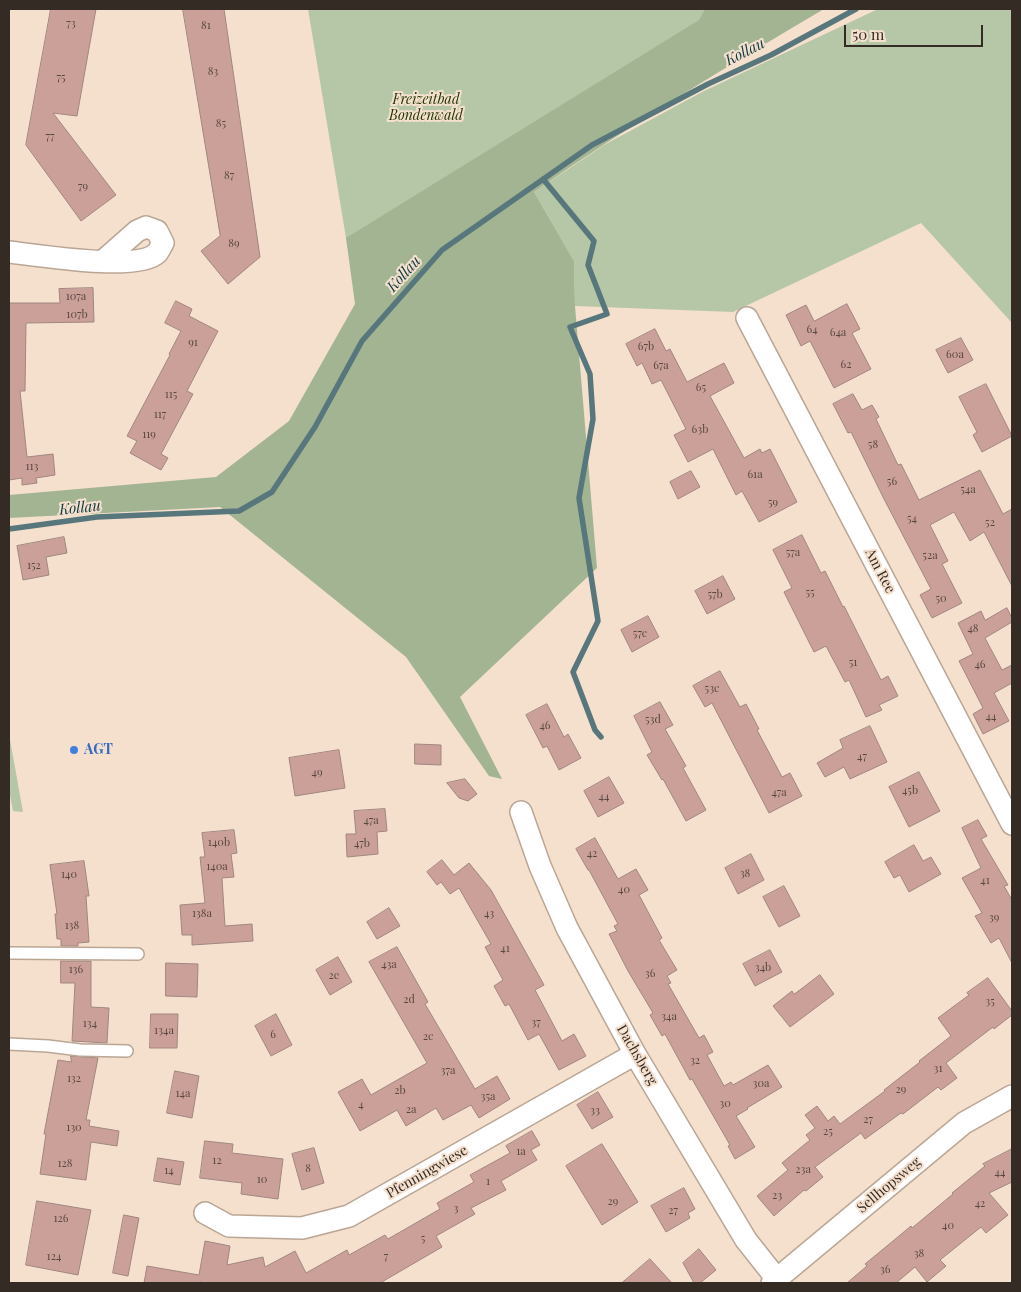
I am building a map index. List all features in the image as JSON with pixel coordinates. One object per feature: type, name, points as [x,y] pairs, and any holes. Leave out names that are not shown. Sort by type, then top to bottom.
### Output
[{"type":"street","points":[[9,252],[103,261]]},
{"type":"street","name":"Am Ree","points":[[747,318],[1012,824]]},
{"type":"street","name":"Dachsberg","points":[[521,812],[540,866],[567,928],[635,1054],[746,1240],[776,1282]]},
{"type":"street","name":"Pfenningwiese","points":[[205,1213],[229,1226],[302,1228],[349,1216],[635,1054]]},
{"type":"street","name":"Sellhopsweg","points":[[776,1282],[964,1123],[1012,1096]]},
{"type":"lane","points":[[9,953],[138,954]]},
{"type":"lane","points":[[9,1044],[80,1050],[128,1051]]},
{"type":"green space","name":"Freizeitbad Bondenwald","points":[[308,9],[754,9],[359,296],[346,238]]},
{"type":"green space","points":[[705,9],[824,9],[641,120],[534,192],[574,261],[575,306],[597,568],[460,697],[502,779],[489,776],[406,657],[220,507],[9,518],[9,495],[216,477],[289,421],[355,304],[346,238],[699,20]]},
{"type":"green space","points":[[878,9],[1012,9],[1012,323],[921,223],[733,312],[575,306],[574,261],[534,192],[604,145],[704,91]]},
{"type":"green space","points":[[9,734],[23,812],[13,811],[9,790]]},
{"type":"building","points":[[51,9],[96,9],[77,116],[53,113],[116,195],[81,221],[26,145]]},
{"type":"building","points":[[183,9],[224,9],[260,257],[228,284],[201,251],[220,236]]},
{"type":"building","points":[[93,288],[94,322],[26,323],[25,391],[20,391],[27,457],[53,454],[55,475],[36,478],[37,483],[22,485],[22,478],[9,480],[9,303],[60,303],[59,289]]},
{"type":"building","points":[[176,301],[192,309],[189,316],[218,331],[187,391],[193,394],[161,454],[168,458],[161,470],[130,453],[137,441],[127,436],[181,331],[165,323]]},
{"type":"building","points":[[847,304],[860,329],[852,333],[871,369],[834,388],[810,341],[801,346],[786,315],[806,305],[814,321]]},
{"type":"building","points":[[655,329],[666,351],[670,349],[687,382],[724,363],[734,383],[710,396],[744,458],[760,449],[762,453],[770,449],[797,502],[759,522],[742,491],[736,495],[713,449],[688,462],[674,435],[686,429],[661,380],[652,384],[642,363],[637,366],[626,344]]},
{"type":"building","points":[[961,338],[973,360],[948,373],[936,350]]},
{"type":"building","points":[[986,384],[1012,436],[982,452],[973,435],[977,432],[959,397]]},
{"type":"building","points":[[853,394],[862,410],[872,405],[879,417],[876,419],[898,465],[901,464],[919,500],[980,470],[1003,514],[1012,509],[1012,586],[984,532],[970,541],[954,512],[930,525],[948,561],[942,564],[962,603],[932,618],[920,595],[931,589],[851,432],[848,433],[833,404]]},
{"type":"building","points":[[691,471],[700,487],[678,499],[670,482]]},
{"type":"building","points":[[802,535],[821,573],[825,571],[881,680],[888,676],[898,696],[879,705],[882,710],[866,717],[849,680],[845,682],[826,646],[814,652],[784,592],[792,588],[773,550]]},
{"type":"building","points":[[64,537],[67,553],[46,557],[49,575],[23,580],[17,546]]},
{"type":"building","points":[[723,576],[735,599],[707,614],[695,591]]},
{"type":"building","points":[[1007,608],[1012,622],[985,638],[1002,670],[1012,665],[1012,683],[994,693],[1009,721],[983,734],[973,714],[983,708],[959,661],[973,654],[958,623],[981,611],[985,620]]},
{"type":"building","points":[[648,616],[659,637],[632,652],[621,630]]},
{"type":"building","points":[[720,671],[740,707],[746,704],[759,729],[757,730],[782,777],[790,773],[802,796],[769,813],[712,703],[705,707],[693,686]]},
{"type":"building","points":[[660,702],[673,725],[665,729],[686,766],[683,768],[706,810],[686,821],[663,779],[647,755],[652,752],[634,716]]},
{"type":"building","points":[[547,704],[564,737],[568,734],[581,758],[559,770],[547,746],[543,748],[526,715]]},
{"type":"building","points":[[870,726],[887,762],[850,779],[844,767],[825,777],[817,763],[843,748],[840,740]]},
{"type":"building","points":[[415,744],[441,745],[441,765],[415,764]]},
{"type":"building","points":[[339,750],[345,788],[295,796],[289,758]]},
{"type":"building","points":[[919,772],[940,811],[909,827],[889,787]]},
{"type":"building","points":[[609,777],[624,803],[598,817],[584,791]]},
{"type":"building","points":[[465,779],[477,794],[468,801],[459,798],[447,783]]},
{"type":"building","points":[[385,809],[387,831],[377,832],[378,854],[347,857],[346,834],[356,834],[354,811]]},
{"type":"building","points":[[978,820],[987,836],[981,839],[1008,885],[1004,886],[1012,900],[1012,963],[999,938],[991,943],[975,916],[982,913],[962,878],[981,868],[962,828]]},
{"type":"building","points":[[234,830],[237,853],[231,854],[234,877],[222,878],[225,926],[252,924],[253,941],[192,945],[192,935],[182,935],[180,905],[205,903],[200,857],[205,857],[202,833]]},
{"type":"building","points":[[595,838],[618,879],[636,869],[648,890],[639,895],[662,938],[659,940],[677,970],[667,976],[671,983],[668,984],[699,1038],[704,1035],[713,1052],[707,1055],[724,1086],[731,1082],[733,1085],[768,1065],[782,1087],[736,1116],[755,1147],[735,1159],[728,1146],[730,1145],[692,1079],[690,1080],[665,1034],[662,1036],[650,1015],[653,1013],[609,934],[617,931],[614,926],[618,924],[576,849]]},
{"type":"building","points":[[914,845],[923,861],[931,857],[941,874],[909,892],[900,875],[894,878],[885,862]]},
{"type":"building","points":[[751,854],[764,880],[738,894],[725,868]]},
{"type":"building","points":[[442,860],[454,875],[469,863],[491,890],[544,985],[535,990],[562,1041],[574,1034],[586,1056],[559,1070],[539,1034],[528,1040],[509,1004],[505,1006],[494,986],[503,980],[485,947],[491,944],[459,888],[450,894],[441,882],[437,885],[427,872]]},
{"type":"building","points":[[84,861],[89,896],[86,896],[89,942],[78,943],[78,946],[61,946],[61,939],[57,939],[55,914],[57,914],[50,865]]},
{"type":"building","points":[[784,886],[800,916],[779,927],[763,897]]},
{"type":"building","points":[[389,908],[400,926],[377,939],[367,922]]},
{"type":"building","points":[[397,947],[428,1002],[425,1004],[475,1089],[497,1076],[510,1099],[479,1118],[471,1105],[443,1120],[436,1108],[406,1126],[397,1110],[360,1131],[338,1092],[362,1079],[371,1095],[427,1063],[369,962]]},
{"type":"building","points":[[770,950],[782,972],[755,986],[743,964]]},
{"type":"building","points":[[338,957],[352,982],[330,995],[316,970]]},
{"type":"building","points":[[61,961],[91,961],[91,1007],[109,1008],[107,1043],[72,1041],[75,983],[61,983]]},
{"type":"building","points":[[166,963],[198,964],[197,997],[166,996]]},
{"type":"building","points":[[820,975],[834,994],[790,1027],[773,1006],[792,991],[794,994]]},
{"type":"building","points":[[988,978],[1012,1011],[1012,1015],[946,1063],[957,1078],[941,1090],[938,1087],[903,1114],[901,1113],[865,1139],[861,1133],[815,1167],[823,1177],[806,1191],[804,1190],[774,1216],[757,1196],[788,1170],[782,1163],[810,1140],[806,1135],[815,1128],[805,1115],[817,1106],[828,1121],[834,1116],[840,1124],[885,1091],[951,1036],[938,1018]]},
{"type":"building","points":[[151,1014],[178,1014],[177,1048],[150,1048]]},
{"type":"building","points":[[276,1014],[292,1045],[271,1056],[255,1026]]},
{"type":"building","points":[[71,1056],[98,1058],[86,1120],[90,1120],[89,1126],[119,1131],[117,1146],[91,1142],[86,1180],[40,1174],[46,1134],[44,1134],[58,1060],[71,1062]]},
{"type":"building","points":[[175,1071],[199,1076],[192,1118],[167,1113]]},
{"type":"building","points":[[598,1092],[613,1117],[592,1129],[577,1105]]},
{"type":"building","points":[[532,1131],[540,1145],[531,1150],[537,1160],[501,1181],[506,1190],[471,1208],[475,1214],[436,1236],[442,1247],[380,1283],[144,1283],[147,1266],[199,1275],[205,1241],[230,1246],[227,1265],[263,1257],[265,1267],[295,1251],[306,1273],[347,1250],[349,1255],[385,1235],[388,1239],[440,1209],[437,1203],[474,1182],[470,1175],[510,1153],[506,1146]]},
{"type":"building","points":[[205,1141],[233,1144],[232,1153],[283,1159],[278,1199],[241,1194],[242,1183],[200,1178]]},
{"type":"building","points":[[602,1144],[638,1202],[602,1225],[566,1166]]},
{"type":"building","points":[[314,1148],[324,1183],[302,1190],[292,1154]]},
{"type":"building","points":[[1012,1149],[1012,1182],[989,1193],[1008,1215],[986,1233],[981,1227],[940,1260],[946,1266],[927,1282],[915,1267],[896,1283],[847,1283],[867,1266],[865,1264],[911,1226],[912,1228],[985,1166],[983,1164]]},
{"type":"building","points":[[158,1158],[184,1162],[180,1185],[154,1181]]},
{"type":"building","points":[[684,1188],[695,1209],[688,1213],[690,1218],[666,1232],[651,1206]]},
{"type":"building","points":[[37,1201],[91,1210],[78,1275],[26,1265]]},
{"type":"building","points":[[124,1215],[139,1218],[128,1276],[113,1273]]},
{"type":"building","points":[[699,1249],[716,1270],[700,1283],[694,1283],[683,1263]]},
{"type":"building","points":[[650,1259],[672,1283],[622,1283]]},
{"type":"waterway","name":"Kollau","points":[[9,529],[97,517],[239,511],[272,492],[315,427],[362,341],[442,250],[592,145],[708,84],[771,55],[856,9]]},
{"type":"waterway","points":[[543,179],[594,241],[588,265],[607,314],[570,327],[590,374],[593,419],[579,498],[598,621],[573,672],[595,730],[601,737]]},
{"type":"place","name":"AGT","points":[[74,750]]}]
